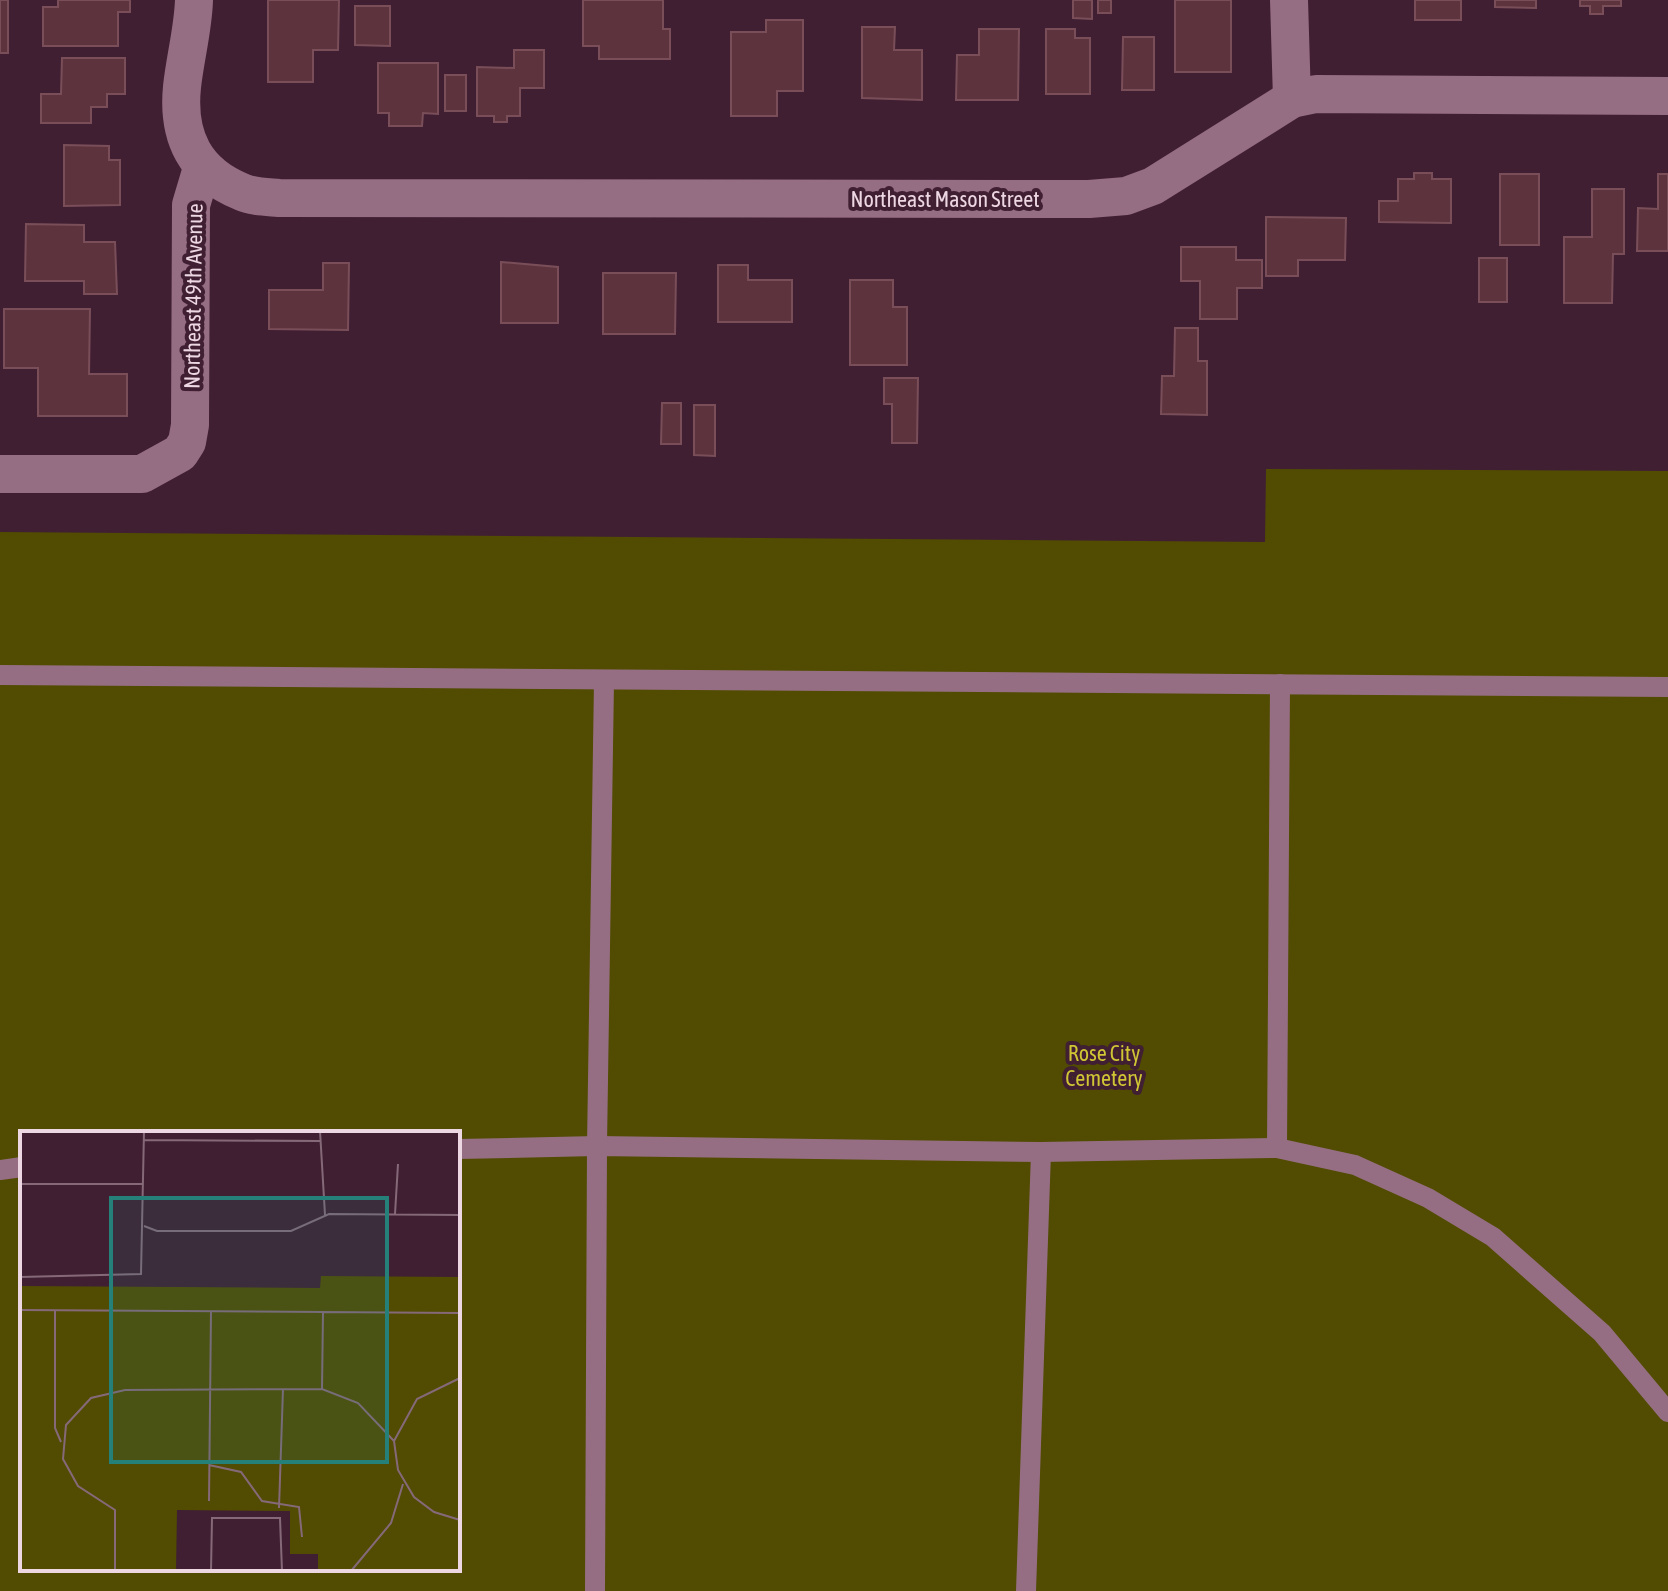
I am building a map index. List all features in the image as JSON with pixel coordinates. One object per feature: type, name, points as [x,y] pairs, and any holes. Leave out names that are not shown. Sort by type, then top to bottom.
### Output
[{"type":"street","points":[[194,0],[194,22],[182,89],[183,126],[190,150],[202,168]]},
{"type":"street","points":[[1289,0],[1292,99]]},
{"type":"street","name":"Northeast Mason Street","points":[[202,168],[215,179],[244,193],[279,198],[1089,199],[1126,196],[1153,186],[1292,99],[1316,94],[1668,96]]},
{"type":"street","name":"Northeast 49th Avenue","points":[[0,474],[142,474],[180,453],[187,442],[190,425],[191,205],[202,168]]},
{"type":"lane","points":[[0,675],[1668,687]]},
{"type":"lane","points":[[595,1591],[597,1146],[604,681]]},
{"type":"lane","points":[[1277,1148],[1280,684]]},
{"type":"lane","points":[[460,1149],[597,1146],[1041,1152],[1277,1148],[1355,1165],[1428,1198],[1493,1237],[1602,1333],[1668,1412]]},
{"type":"lane","points":[[1026,1591],[1041,1152]]},
{"type":"lane","points":[[0,1170],[20,1167]]},
{"type":"green space","name":"Rose City Cemetery","points":[[1266,469],[1668,471],[1668,1591],[0,1591],[0,532],[1265,542]]},
{"type":"building","points":[[0,0],[8,0],[8,53],[0,53]]},
{"type":"building","points":[[58,0],[130,0],[130,12],[118,12],[118,46],[43,46],[43,7],[58,7]]},
{"type":"building","points":[[268,0],[339,0],[338,50],[313,50],[313,82],[268,82]]},
{"type":"building","points":[[583,0],[663,0],[663,29],[670,29],[670,59],[599,59],[599,46],[583,46]]},
{"type":"building","points":[[1073,0],[1092,0],[1092,19],[1073,18]]},
{"type":"building","points":[[1098,0],[1111,0],[1111,13],[1098,13]]},
{"type":"building","points":[[1175,0],[1231,0],[1231,72],[1175,72]]},
{"type":"building","points":[[1415,0],[1461,0],[1461,20],[1415,20]]},
{"type":"building","points":[[1495,0],[1536,0],[1536,8],[1495,7]]},
{"type":"building","points":[[1580,0],[1621,0],[1621,6],[1603,6],[1603,14],[1590,14],[1590,6],[1580,6]]},
{"type":"building","points":[[355,6],[390,6],[390,46],[355,45]]},
{"type":"building","points":[[766,20],[803,20],[803,91],[777,91],[777,116],[731,116],[731,32],[766,32]]},
{"type":"building","points":[[862,27],[895,27],[894,50],[922,50],[922,100],[862,98]]},
{"type":"building","points":[[979,29],[1019,29],[1018,100],[956,100],[957,55],[979,55]]},
{"type":"building","points":[[1046,29],[1075,29],[1075,38],[1090,38],[1090,94],[1046,94]]},
{"type":"building","points":[[1123,37],[1154,37],[1154,90],[1122,90]]},
{"type":"building","points":[[514,50],[544,50],[544,88],[520,88],[520,116],[507,116],[507,122],[494,122],[494,116],[477,116],[477,67],[514,68]]},
{"type":"building","points":[[62,58],[125,58],[125,94],[107,94],[107,107],[91,107],[91,123],[41,123],[41,94],[61,94]]},
{"type":"building","points":[[378,63],[438,63],[438,114],[423,113],[422,126],[389,126],[389,113],[378,113]]},
{"type":"building","points":[[445,75],[466,75],[466,111],[445,111]]},
{"type":"building","points":[[64,145],[109,146],[109,160],[120,160],[120,205],[64,206]]},
{"type":"building","points":[[1414,173],[1432,173],[1432,179],[1451,179],[1451,223],[1379,222],[1379,201],[1398,201],[1398,179],[1414,179]]},
{"type":"building","points":[[1500,174],[1539,174],[1539,245],[1500,245]]},
{"type":"building","points":[[1658,174],[1668,174],[1668,251],[1637,251],[1638,208],[1658,209]]},
{"type":"building","points":[[1592,189],[1624,189],[1624,254],[1613,254],[1612,303],[1564,303],[1564,237],[1592,237]]},
{"type":"building","points":[[1266,217],[1346,218],[1345,260],[1298,260],[1298,276],[1266,276]]},
{"type":"building","points":[[26,224],[84,225],[84,242],[115,242],[117,294],[84,294],[84,281],[25,281]]},
{"type":"building","points":[[1181,247],[1236,247],[1236,260],[1262,260],[1262,288],[1237,288],[1237,319],[1200,319],[1200,281],[1181,281]]},
{"type":"building","points":[[1479,258],[1507,258],[1507,302],[1479,302]]},
{"type":"building","points":[[501,262],[558,267],[558,323],[501,323]]},
{"type":"building","points":[[323,263],[349,263],[348,330],[269,329],[269,290],[323,290]]},
{"type":"building","points":[[718,265],[748,265],[748,280],[792,280],[792,322],[718,322]]},
{"type":"building","points":[[603,273],[676,273],[675,334],[603,334]]},
{"type":"building","points":[[850,280],[893,280],[893,307],[907,307],[907,365],[850,365]]},
{"type":"building","points":[[4,309],[90,309],[89,374],[127,374],[127,416],[38,416],[38,368],[4,368]]},
{"type":"building","points":[[1175,328],[1198,328],[1198,361],[1207,361],[1207,415],[1161,414],[1162,376],[1174,376]]},
{"type":"building","points":[[884,378],[918,378],[917,443],[892,443],[892,404],[884,404]]},
{"type":"building","points":[[662,403],[681,403],[681,444],[661,444]]},
{"type":"building","points":[[694,405],[715,405],[715,456],[694,455]]}]
